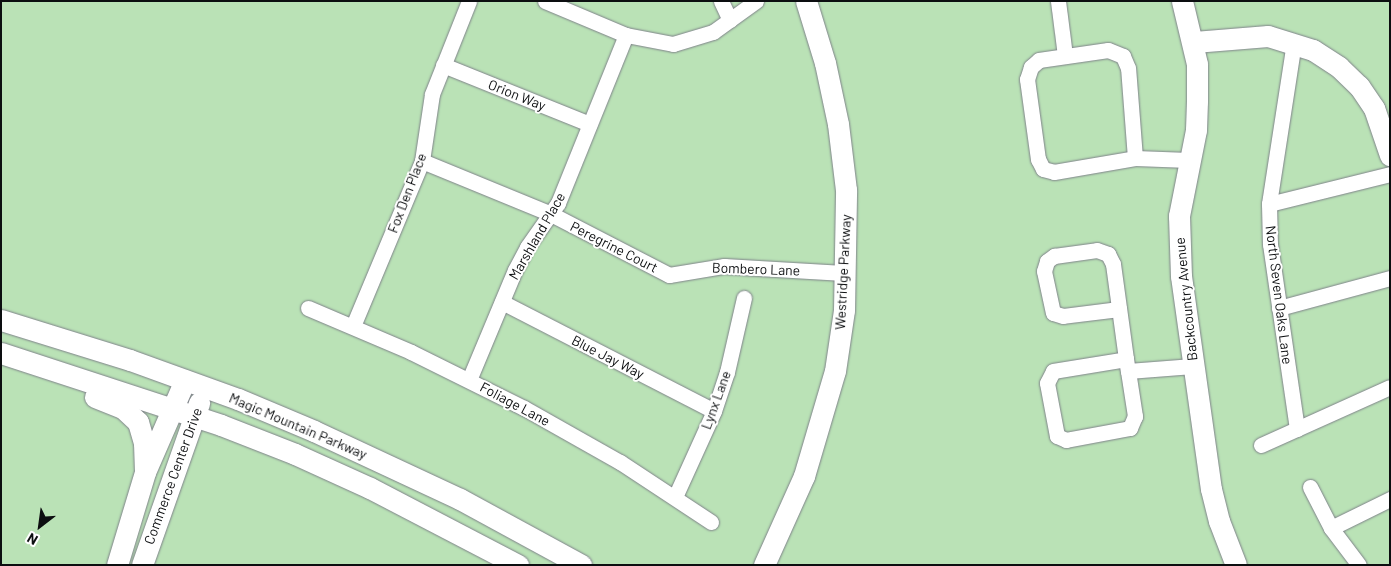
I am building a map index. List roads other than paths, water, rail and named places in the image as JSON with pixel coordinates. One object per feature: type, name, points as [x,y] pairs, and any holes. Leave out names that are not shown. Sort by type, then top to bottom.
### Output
[{"type":"street","name":"Fox Den Place","points":[[353,326],[422,161],[430,102],[468,1]]},
{"type":"street","points":[[545,1],[626,35],[673,44],[713,32],[756,1]]},
{"type":"street","points":[[721,1],[730,20]]},
{"type":"street","name":"Westridge Parkway","points":[[764,565],[804,476],[823,417],[835,371],[843,319],[846,190],[838,124],[825,63],[806,1]]},
{"type":"street","points":[[1058,1],[1065,56]]},
{"type":"street","name":"Backcountry Avenue","points":[[1182,1],[1194,42],[1197,101],[1189,160],[1178,216],[1178,246],[1211,489],[1219,521],[1236,565]]},
{"type":"street","name":"Marshland Place","points":[[469,380],[527,247],[551,214],[626,35]]},
{"type":"street","points":[[1194,42],[1247,35],[1294,42],[1339,67],[1359,86],[1374,108],[1390,155]]},
{"type":"street","name":"North Seven Oaks Lane","points":[[1294,42],[1269,204],[1270,244],[1297,429]]},
{"type":"street","points":[[1135,158],[1127,60],[1108,50],[1040,60],[1029,72],[1038,159],[1043,169],[1054,172],[1135,158],[1189,160]]},
{"type":"street","name":"Orion Way","points":[[443,65],[590,124]]},
{"type":"street","name":"Peregrine Court","points":[[422,161],[551,214],[669,275]]},
{"type":"street","points":[[1269,204],[1390,174]]},
{"type":"street","points":[[1119,309],[1063,316],[1053,313],[1044,271],[1047,261],[1054,256],[1097,250],[1108,254],[1113,264],[1127,365],[1135,416],[1130,428],[1066,440],[1057,436],[1047,383],[1050,374],[1056,370],[1127,365],[1193,366]]},
{"type":"street","name":"Bombero Lane","points":[[669,275],[724,266],[844,273]]},
{"type":"street","points":[[1279,308],[1390,278]]},
{"type":"street","name":"Lynx Lane","points":[[675,497],[714,411],[727,372],[744,298]]},
{"type":"street","name":"Blue Jay Way","points":[[502,302],[714,411]]},
{"type":"street","name":"Foliage Lane","points":[[308,308],[353,326],[469,380],[554,424],[675,497],[711,522]]},
{"type":"street","name":"Magic Mountain Parkway","points":[[1,320],[81,343],[185,380],[384,462],[500,520],[581,565]]},
{"type":"street","name":"Magic Mountain Parkway","points":[[1,353],[173,408],[295,454],[370,488],[518,565]]},
{"type":"street","points":[[54,370],[84,393],[114,403],[132,416],[142,432],[145,472]]},
{"type":"street","name":"Commerce Center Drive","points":[[117,565],[145,472],[185,380]]},
{"type":"street","points":[[1261,445],[1390,387]]},
{"type":"street","name":"Commerce Center Drive","points":[[142,565],[194,416],[206,388]]},
{"type":"street","points":[[1310,487],[1331,528],[1359,565]]},
{"type":"street","points":[[1331,528],[1390,499]]}]
